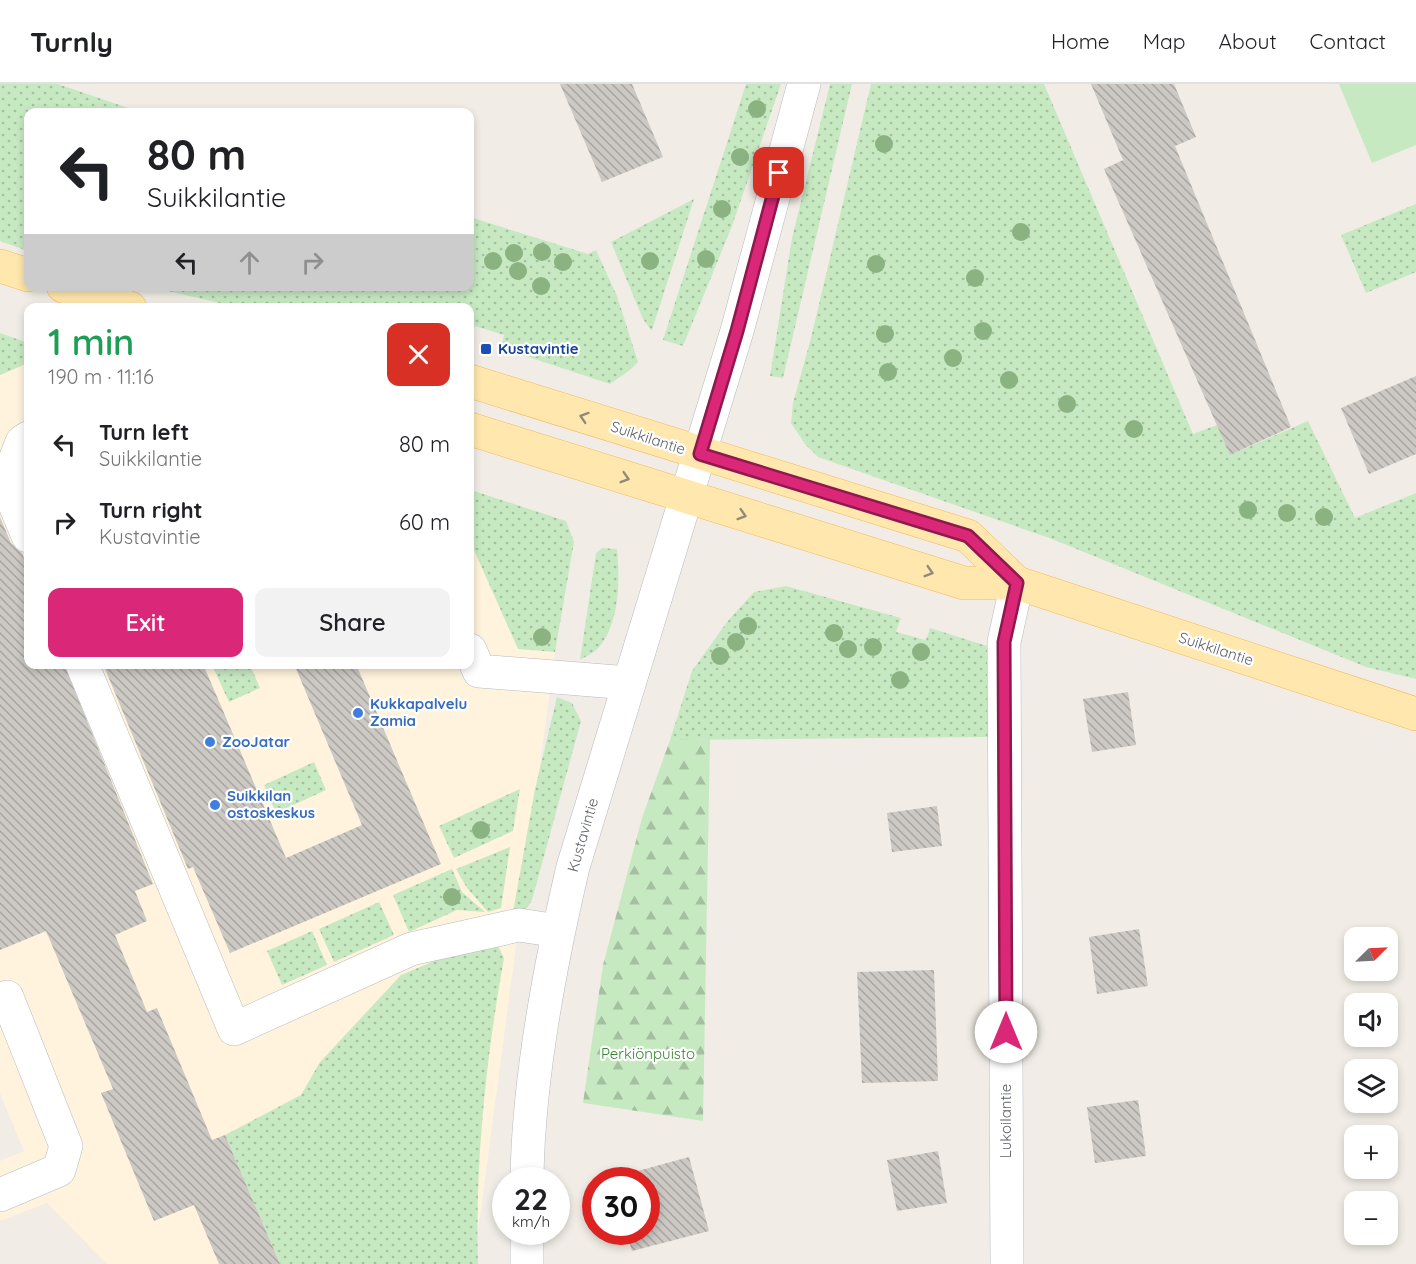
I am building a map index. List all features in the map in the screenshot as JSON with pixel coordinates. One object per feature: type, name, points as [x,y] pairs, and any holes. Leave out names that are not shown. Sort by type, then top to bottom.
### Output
[{"type":"main road","points":[[0,266],[24,274]]},
{"type":"main road","points":[[78,291],[115,303]]},
{"type":"main road","name":"Suikkilantie","points":[[474,382],[968,536],[1017,583]]},
{"type":"main road","name":"Suikkilantie","points":[[474,430],[964,583],[1017,583],[1416,714]]},
{"type":"street","name":"Kustavintie","points":[[527,1167],[528,1127],[558,930],[573,867],[737,331],[804,84]]},
{"type":"street","points":[[24,441],[6,483],[24,526]]},
{"type":"street","name":"Lukoilantie","points":[[1007,1264],[1004,642],[1017,583]]},
{"type":"street","points":[[474,659],[479,671],[629,683]]},
{"type":"street","points":[[84,669],[234,1029],[411,949],[519,925],[558,930]]},
{"type":"street","points":[[0,1195],[59,1170],[66,1146],[7,997]]},
{"type":"street","points":[[527,1245],[527,1264]]},
{"type":"shaded area","points":[[24,365],[24,669],[474,669],[474,497],[555,652],[476,1247],[477,1264],[107,1264],[47,1203],[0,1221],[0,1161],[24,1151],[0,1093],[0,375]]},
{"type":"green space","points":[[0,84],[58,84],[128,108],[24,108],[24,250],[0,241]]},
{"type":"green space","points":[[746,84],[781,84],[732,226],[683,346],[663,340]]},
{"type":"green space","points":[[830,84],[852,84],[783,378],[770,376],[792,238]]},
{"type":"green space","points":[[871,84],[1044,84],[1193,434],[1217,425],[1230,455],[1308,421],[1355,518],[1416,493],[1416,679],[1366,667],[1052,539],[818,457],[805,444],[791,423],[793,403],[811,338]]},
{"type":"green space","points":[[1339,84],[1416,84],[1416,145],[1372,163]]},
{"type":"green space","points":[[694,199],[651,330],[643,319],[611,242]]},
{"type":"green space","points":[[1416,204],[1416,272],[1366,293],[1341,235]]},
{"type":"green space","points":[[474,218],[588,254],[596,250],[617,296],[638,362],[610,384],[501,348],[504,335],[475,326],[474,328],[474,303],[220,303],[168,291],[474,291]]},
{"type":"green space","points":[[0,333],[24,342],[24,365],[0,375]]},
{"type":"green space","points":[[474,491],[566,521],[574,542],[555,652],[518,649],[474,550]]},
{"type":"green space","points":[[602,548],[617,549],[618,586],[615,612],[612,625],[600,646],[580,660],[596,553]]},
{"type":"green space","points":[[786,586],[901,618],[896,632],[926,640],[930,628],[987,646],[988,737],[670,740],[692,671],[727,622],[754,592]]},
{"type":"green space","points":[[214,669],[252,669],[260,688],[229,702]]},
{"type":"green space","points":[[557,697],[572,703],[581,721],[532,900],[527,908],[513,912],[535,789]]},
{"type":"green space","name":"Perkiönpuisto","points":[[710,739],[703,1121],[583,1103],[603,965],[642,818],[670,740]]},
{"type":"green space","points":[[314,762],[326,790],[276,813],[264,785]]},
{"type":"green space","points":[[520,789],[513,831],[454,858],[439,826]]},
{"type":"green space","points":[[510,847],[501,908],[488,912],[467,888],[456,869]]},
{"type":"green space","points":[[452,869],[462,892],[485,912],[457,910],[409,932],[393,895]]},
{"type":"green space","points":[[379,902],[394,935],[334,962],[319,929]]},
{"type":"green space","points":[[312,931],[327,965],[282,985],[267,951]]},
{"type":"green space","points":[[498,946],[504,958],[483,1110],[478,1187],[478,1264],[280,1264],[225,1135],[301,1095],[320,1062],[401,975],[453,953]]},
{"type":"building","points":[[560,84],[632,84],[663,157],[602,182]]},
{"type":"building","points":[[1091,84],[1174,84],[1196,137],[1175,146],[1291,427],[1230,455],[1104,169],[1123,160]]},
{"type":"building","points":[[1416,376],[1416,454],[1369,474],[1341,408]]},
{"type":"building","points":[[0,517],[11,543],[22,553],[24,558],[24,669],[66,669],[153,884],[135,891],[147,921],[115,935],[147,1012],[157,1008],[212,1140],[225,1135],[280,1264],[219,1264],[194,1205],[154,1221],[101,1093],[113,1089],[46,931],[0,950]]},
{"type":"building","name":"Suikkilan ostoskeskus","points":[[105,669],[205,669],[286,858],[362,825],[296,669],[358,669],[441,864],[230,953],[193,867],[188,869]]},
{"type":"building","points":[[1128,692],[1136,745],[1092,752],[1083,699]]},
{"type":"building","points":[[937,806],[942,846],[892,852],[887,813]]},
{"type":"building","points":[[1139,929],[1148,986],[1097,994],[1089,937]]},
{"type":"building","points":[[934,970],[938,1081],[862,1083],[857,972]]},
{"type":"building","points":[[1138,1100],[1146,1156],[1095,1163],[1087,1107]]},
{"type":"building","points":[[938,1151],[947,1203],[897,1211],[887,1160]]},
{"type":"building","points":[[689,1157],[709,1231],[660,1244],[660,1167],[652,1167]]},
{"type":"building","points":[[630,1245],[655,1245],[632,1251]]},
{"type":"place","name":"Kustavintie","points":[[486,349]]},
{"type":"place","name":"Kukkapalvelu Zamia","points":[[358,713]]},
{"type":"place","name":"ZooJatar","points":[[210,742]]},
{"type":"place","name":"Suikkilan ostoskeskus","points":[[215,805]]},
{"type":"route","points":[[779,173],[737,331],[700,454],[968,536],[1017,583],[1004,642],[1006,1032]]}]
